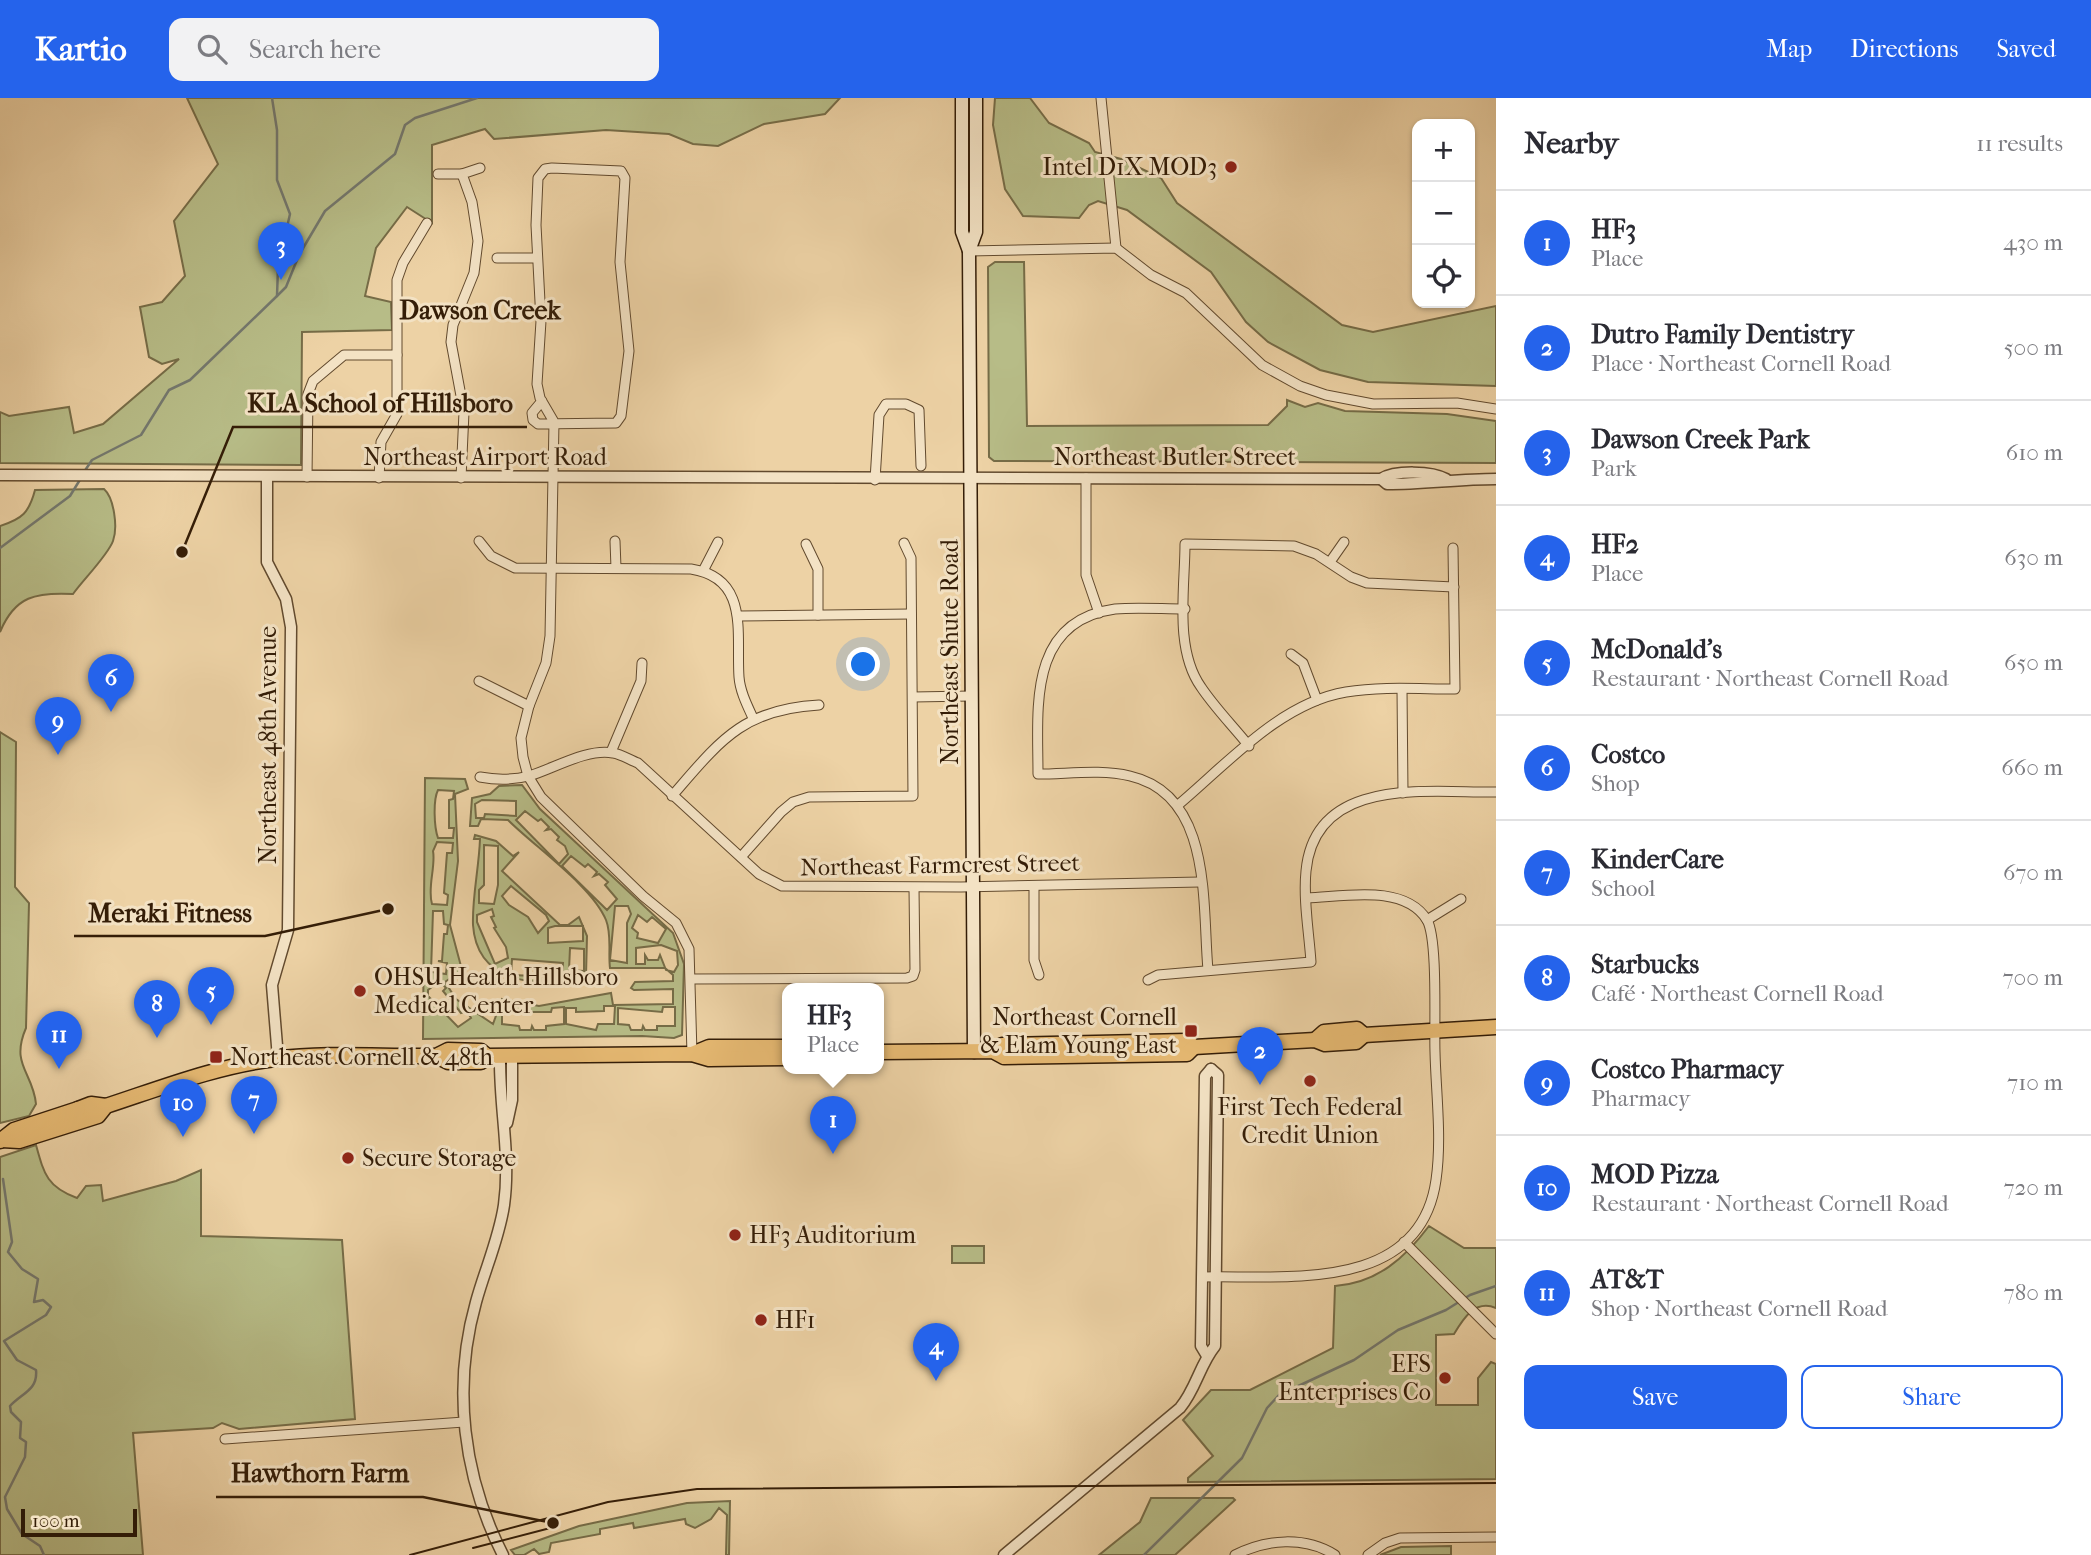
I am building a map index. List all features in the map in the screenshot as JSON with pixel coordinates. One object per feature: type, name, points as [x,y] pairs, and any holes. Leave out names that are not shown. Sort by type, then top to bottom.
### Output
[{"type":"main road","name":"Northeast Shute Road","points":[[962,98],[962,232],[970,251]]},
{"type":"main road","name":"Northeast Shute Road","points":[[974,1052],[970,251],[976,232],[975,98]]},
{"type":"main road","points":[[884,1052],[974,1052],[993,1051],[1002,1045],[1187,1041],[1194,1047],[1315,1040],[1325,1044],[1356,1042],[1364,1035],[1496,1027]]},
{"type":"main road","points":[[692,1054],[709,1047],[782,1047]]},
{"type":"main road","points":[[1,1140],[14,1130],[91,1104],[106,1106],[229,1067],[278,1058],[436,1056],[448,1062],[481,1062],[499,1056],[692,1054],[709,1059],[782,1058]]},
{"type":"main road","points":[[1,1140],[19,1141],[98,1116],[106,1106]]},
{"type":"street","points":[[1101,98],[1116,248]]},
{"type":"street","points":[[438,174],[461,174],[480,168]]},
{"type":"street","points":[[542,401],[532,413],[538,424],[554,422],[616,423],[621,416],[629,351],[620,262],[623,173],[615,170],[552,168],[540,172],[536,225],[541,321],[537,384],[542,401],[554,422],[553,568],[546,663],[529,705],[521,738],[528,776],[541,797],[676,923],[689,949],[692,1054]]},
{"type":"street","points":[[461,174],[472,202],[478,241],[474,273],[453,325],[451,342],[464,412],[461,478]]},
{"type":"street","points":[[379,478],[381,442],[397,414],[398,271],[428,223]]},
{"type":"street","points":[[970,251],[1116,248],[1151,275],[1186,293],[1262,365],[1300,386],[1326,395],[1373,404],[1457,403],[1496,409]]},
{"type":"street","points":[[497,258],[537,258]]},
{"type":"street","points":[[307,477],[308,394],[313,381],[344,355],[397,355]]},
{"type":"street","points":[[875,480],[879,415],[886,404],[906,404],[919,410],[920,466]]},
{"type":"street","name":"Northeast Airport Road","points":[[0,475],[875,480],[970,477]]},
{"type":"street","name":"Northeast 48th Avenue","points":[[267,477],[267,562],[288,605],[291,627],[288,930],[272,988],[278,1058]]},
{"type":"street","name":"Northeast Butler Street","points":[[970,477],[1381,479],[1387,484],[1439,484],[1446,479],[1496,479]]},
{"type":"street","points":[[1086,478],[1086,575],[1099,613]]},
{"type":"street","points":[[480,541],[491,556],[515,568],[703,571],[729,591],[739,616],[739,679],[753,718]]},
{"type":"street","points":[[615,541],[616,568]]},
{"type":"street","points":[[703,571],[718,542]]},
{"type":"street","points":[[1331,562],[1345,542]]},
{"type":"street","points":[[741,857],[793,802],[809,797],[913,796],[911,558],[904,543]]},
{"type":"street","points":[[806,544],[818,569],[818,615]]},
{"type":"street","points":[[1249,746],[1199,686],[1187,653],[1185,544],[1294,546],[1331,562],[1351,577],[1367,583],[1454,587]]},
{"type":"street","points":[[1178,805],[1274,725],[1317,700],[1344,692],[1455,689],[1453,548]]},
{"type":"street","points":[[1185,609],[1115,609],[1099,613],[1069,630],[1053,646],[1038,687],[1038,774],[1130,776],[1156,787],[1178,805],[1195,840],[1208,970]]},
{"type":"street","points":[[739,616],[911,614]]},
{"type":"street","points":[[1291,654],[1303,663],[1317,700]]},
{"type":"street","points":[[480,777],[496,779],[528,776],[584,757],[611,752],[641,681],[642,663]]},
{"type":"street","points":[[479,681],[529,705]]},
{"type":"street","points":[[1402,689],[1403,793]]},
{"type":"street","points":[[913,696],[971,696]]},
{"type":"street","points":[[671,796],[715,747],[753,718],[782,709],[819,705]]},
{"type":"street","name":"Northeast Farmcrest Street","points":[[611,752],[638,763],[758,874],[782,886],[914,888],[1200,882]]},
{"type":"street","points":[[1148,980],[1158,975],[1311,962],[1306,871],[1309,854],[1325,825],[1349,804],[1366,797],[1403,793],[1496,792]]},
{"type":"street","points":[[1034,886],[1034,960],[1039,975]]},
{"type":"street","points":[[691,979],[895,979],[913,975],[914,888]]},
{"type":"street","points":[[1202,1277],[1344,1273],[1377,1262],[1404,1242],[1425,1211],[1436,1180],[1436,1031],[1432,941],[1427,920],[1408,903],[1391,897],[1307,898]]},
{"type":"street","points":[[1427,920],[1461,899]]},
{"type":"street","points":[[1207,1356],[1201,1346],[1205,1076],[1211,1069],[1210,1047]]},
{"type":"street","points":[[499,1056],[512,1100],[506,1126],[507,1161],[503,1209],[469,1333],[463,1380],[464,1422],[476,1490],[503,1555]]},
{"type":"street","points":[[1009,1553],[1180,1408],[1196,1385],[1207,1356],[1215,1346],[1218,1075],[1211,1069]]},
{"type":"street","points":[[1404,1242],[1476,1317],[1496,1334]]},
{"type":"street","points":[[225,1439],[464,1422]]},
{"type":"street","points":[[1368,1555],[1400,1538],[1496,1536]]},
{"type":"street","points":[[1235,1555],[1266,1544],[1284,1542],[1315,1546],[1335,1555]]},
{"type":"green space","points":[[187,98],[840,98],[825,114],[764,124],[718,146],[693,144],[669,134],[606,130],[494,139],[485,129],[432,145],[432,223],[407,207],[376,248],[365,296],[391,302],[392,330],[302,332],[301,465],[0,463],[0,412],[9,416],[69,407],[74,433],[103,424],[179,359],[162,364],[149,357],[140,307],[162,302],[185,276],[174,221],[218,164]]},
{"type":"green space","points":[[995,98],[1030,98],[1049,123],[1089,143],[1095,152],[1121,159],[1161,178],[1177,203],[1342,325],[1373,332],[1496,306],[1496,386],[1368,382],[1320,370],[1268,342],[1246,322],[1211,272],[1127,210],[1098,201],[1089,205],[1079,218],[1023,216],[1005,189],[993,125]]},
{"type":"green space","points":[[995,262],[1024,262],[1027,426],[1268,425],[1287,406],[1287,400],[1305,407],[1318,403],[1345,411],[1447,414],[1496,421],[1496,463],[994,461],[989,457],[988,267]]},
{"type":"green space","points":[[104,489],[113,506],[115,521],[113,541],[106,553],[73,594],[48,594],[28,599],[13,611],[0,632],[0,526],[24,514],[35,490]]},
{"type":"green space","points":[[0,732],[16,742],[15,887],[29,903],[26,1028],[20,1051],[36,1104],[29,1116],[0,1123]]},
{"type":"green space","points":[[425,778],[465,779],[468,789],[455,794],[458,861],[450,925],[462,970],[445,982],[456,999],[493,1024],[502,999],[539,1006],[611,993],[613,1005],[673,1004],[673,989],[631,988],[635,982],[673,981],[673,975],[668,970],[674,972],[678,965],[677,951],[661,945],[636,948],[636,964],[645,964],[645,955],[648,960],[658,960],[660,955],[665,968],[610,968],[606,920],[589,894],[508,820],[481,819],[478,826],[470,826],[472,798],[490,794],[499,786],[522,785],[540,809],[673,933],[684,964],[682,1035],[674,1038],[642,1036],[423,1039]],"holes":[[[438,790],[454,791],[453,799],[449,800],[449,828],[454,828],[453,838],[438,838],[435,807]],[[482,800],[516,801],[516,816],[485,814],[484,818],[476,818],[475,804]],[[525,811],[538,821],[541,819],[549,827],[546,830],[551,829],[559,837],[557,840],[565,846],[568,854],[559,864],[516,820]],[[437,842],[453,843],[452,853],[447,853],[444,893],[448,895],[447,905],[432,904],[430,891],[433,851]],[[571,856],[585,867],[588,864],[597,872],[594,876],[599,874],[608,882],[605,885],[617,899],[607,910],[562,866]],[[615,906],[628,906],[631,914],[627,923],[627,963],[610,960]],[[433,911],[443,911],[444,924],[448,925],[447,934],[444,934],[442,961],[438,961],[447,963],[446,974],[431,972]],[[638,915],[647,922],[652,917],[666,929],[658,943],[637,938],[638,933],[632,928]],[[440,981],[446,988],[443,991],[461,1013],[467,1011],[471,1018],[458,1027],[428,996],[428,990]],[[604,1006],[615,1006],[614,1024],[598,1024],[596,1030],[566,1024],[566,1008],[576,1008],[576,1012],[604,1011]],[[564,1007],[564,1024],[546,1026],[546,1030],[534,1030],[532,1026],[531,1030],[520,1030],[519,1026],[502,1024],[502,1008],[511,1008],[512,1012],[551,1012],[552,1008]],[[663,1007],[675,1007],[675,1026],[657,1026],[657,1030],[645,1030],[643,1026],[642,1030],[631,1030],[629,1025],[618,1024],[618,1008],[662,1012]]]},
{"type":"green space","points":[[475,835],[496,841],[513,856],[519,852],[502,871],[560,925],[568,925],[579,917],[583,926],[548,928],[548,943],[583,941],[583,927],[587,936],[586,976],[550,982],[532,981],[514,978],[499,971],[486,960],[477,945],[473,925],[480,839],[474,839]],"holes":[[[484,845],[498,846],[498,885],[494,904],[479,903],[479,890],[484,885]],[[511,886],[546,915],[549,921],[538,933],[528,917],[509,905],[502,896]],[[492,909],[494,928],[506,947],[508,958],[495,964],[477,922],[477,915]],[[570,948],[584,949],[584,971],[569,970]],[[512,959],[563,963],[562,977],[511,975]]]},
{"type":"green space","points":[[36,1145],[48,1178],[59,1189],[77,1198],[86,1186],[101,1185],[103,1201],[176,1181],[201,1170],[201,1236],[342,1240],[355,1419],[239,1429],[222,1423],[213,1428],[133,1433],[143,1555],[0,1555],[0,1157]]},
{"type":"green space","points":[[1429,1226],[1464,1248],[1496,1248],[1496,1308],[1476,1308],[1454,1334],[1436,1335],[1436,1405],[1478,1405],[1478,1378],[1491,1362],[1496,1364],[1496,1479],[1188,1482],[1188,1478],[1213,1456],[1183,1420],[1211,1390],[1250,1390],[1333,1348],[1335,1286],[1364,1280],[1389,1267]]},
{"type":"green space","points":[[952,1246],[984,1246],[984,1263],[952,1263]]},
{"type":"green space","points":[[1151,1498],[1235,1500],[1175,1555],[1099,1555],[1140,1522]]},
{"type":"green space","points":[[730,1501],[729,1555],[726,1555],[727,1515],[719,1508],[711,1519],[695,1528],[686,1524],[685,1519],[634,1528],[633,1523],[600,1529],[600,1534],[551,1543],[549,1552],[539,1554],[534,1549],[524,1555],[515,1555],[511,1550],[579,1526],[687,1503]]},
{"type":"green space","points":[[1451,1546],[1451,1555],[1380,1555],[1401,1547]]},
{"type":"waterway","points":[[272,98],[277,130],[277,180],[290,214],[278,267],[277,296]]},
{"type":"waterway","name":"Dawson Creek","points":[[84,472],[92,460],[141,435],[169,390],[190,380],[286,287],[299,255],[325,211],[395,154],[405,125],[415,118],[477,98]]},
{"type":"waterway","name":"Dawson Creek","points":[[0,548],[70,496],[81,478]]},
{"type":"waterway","name":"Dawson Creek","points":[[3,1179],[12,1242],[8,1252],[22,1269],[38,1279],[34,1302],[43,1300],[51,1307],[46,1315],[4,1341],[17,1360],[36,1370],[32,1387],[10,1406],[11,1412],[21,1422],[20,1438],[26,1442],[25,1457],[5,1497],[7,1509],[22,1534],[40,1546],[44,1555]]},
{"type":"waterway","points":[[1144,1555],[1242,1458],[1267,1408],[1279,1395],[1354,1360],[1398,1330],[1446,1310],[1470,1295],[1496,1286]]},
{"type":"tram line","points":[[410,1555],[608,1502],[697,1489],[1496,1483]]},
{"type":"tram line","points":[[473,1548],[558,1526]]},
{"type":"place","name":"Intel D1X MOD3","points":[[1231,167]]},
{"type":"place","name":"Dawson Creek Park","points":[[281,280]]},
{"type":"place","name":"KLA School of Hillsboro","points":[[182,552]]},
{"type":"place","name":"Costco","points":[[111,712]]},
{"type":"place","name":"Costco Pharmacy","points":[[58,755]]},
{"type":"place","name":"Meraki Fitness","points":[[388,909]]},
{"type":"place","name":"OHSU Health Hillsboro Medical Center","points":[[360,991]]},
{"type":"place","name":"McDonald's","points":[[211,1025]]},
{"type":"place","name":"Northeast Cornell & Elam Young East","points":[[1191,1031]]},
{"type":"place","name":"Starbucks","points":[[157,1038]]},
{"type":"place","name":"Northeast Cornell & 48th","points":[[216,1057]]},
{"type":"place","name":"AT&T","points":[[59,1069]]},
{"type":"place","name":"First Tech Federal Credit Union","points":[[1310,1081]]},
{"type":"place","name":"Dutro Family Dentistry","points":[[1260,1085]]},
{"type":"place","name":"KinderCare","points":[[254,1134]]},
{"type":"place","name":"MOD Pizza","points":[[183,1137]]},
{"type":"place","name":"HF3","points":[[833,1154]]},
{"type":"place","name":"Secure Storage","points":[[348,1158]]},
{"type":"place","name":"HF3 Auditorium","points":[[735,1235]]},
{"type":"place","name":"HF1","points":[[761,1320]]},
{"type":"place","name":"EFS Enterprises Co","points":[[1445,1378]]},
{"type":"place","name":"HF2","points":[[936,1381]]},
{"type":"place","name":"Hawthorn Farm","points":[[553,1523]]},
{"type":"district","name":"Dawson Creek","points":[[480,310]]}]
